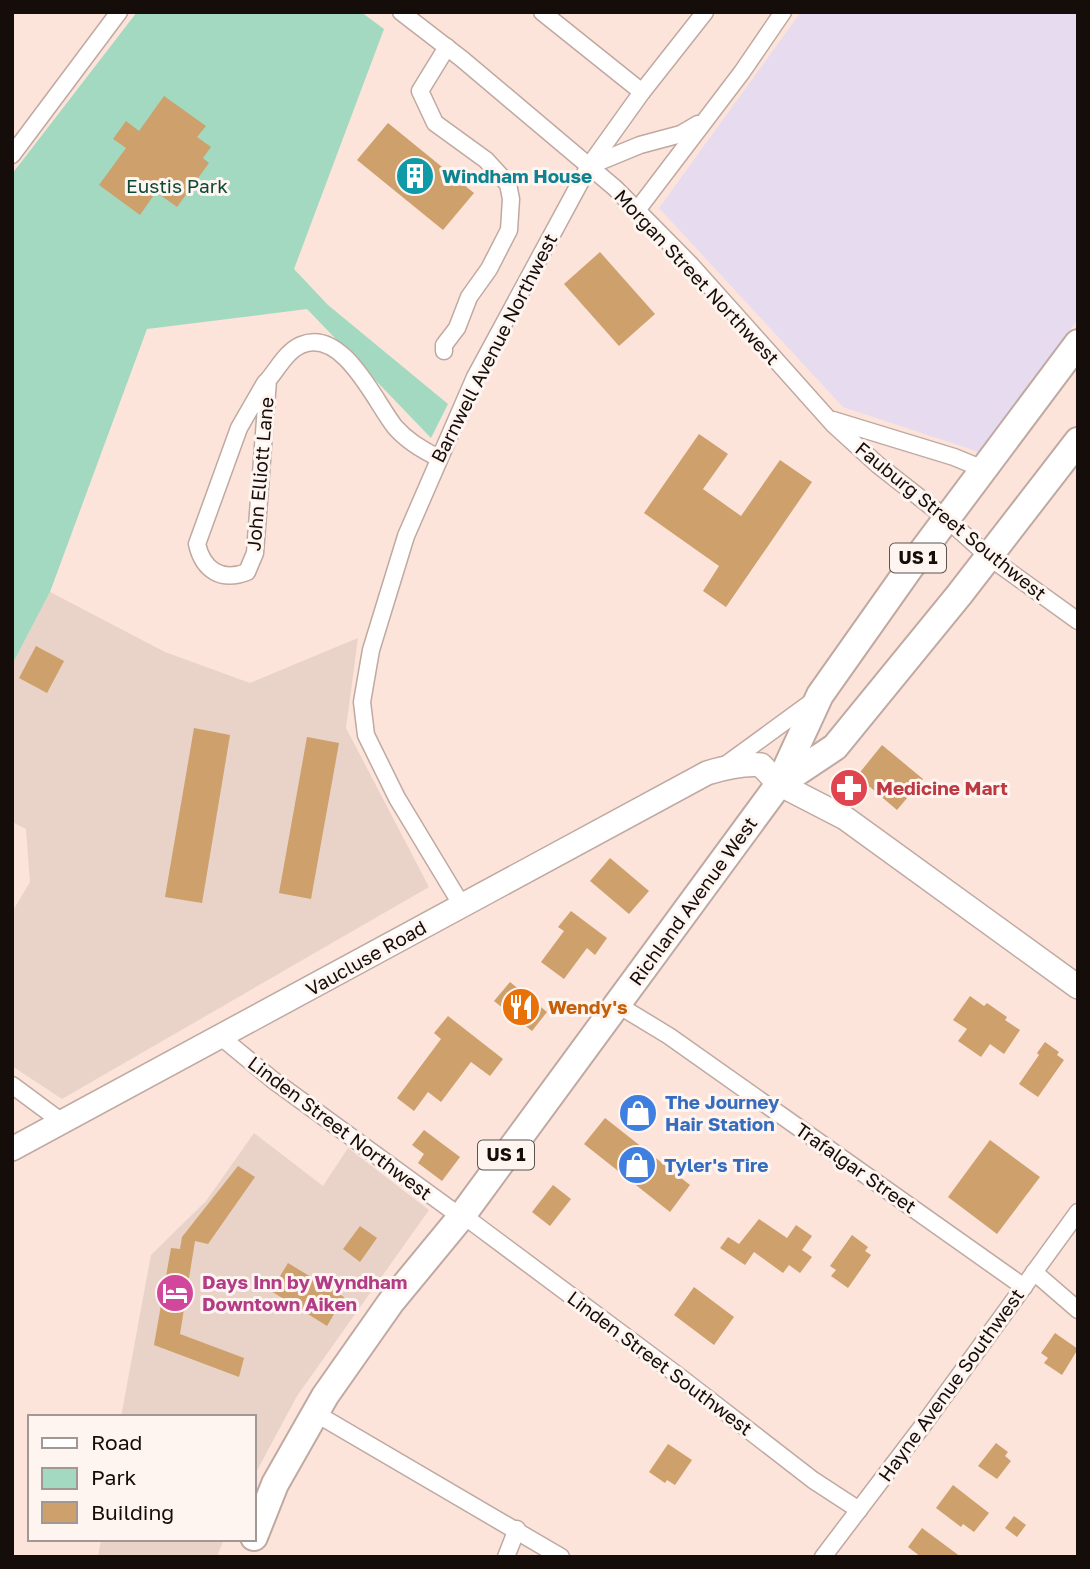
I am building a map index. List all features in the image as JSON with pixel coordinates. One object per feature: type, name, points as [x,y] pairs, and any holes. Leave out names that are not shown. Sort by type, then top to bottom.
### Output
[{"type":"main road","name":"Richland Avenue West","points":[[256,1531],[275,1484],[325,1396],[391,1302],[461,1217],[779,784],[823,692],[983,469],[1078,343]]},
{"type":"main road","name":"Richland Avenue West","points":[[779,784],[835,747],[989,557],[1078,441]]},
{"type":"main road","points":[[823,692],[838,712],[852,716],[863,713]]},
{"type":"street","points":[[12,155],[119,12]]},
{"type":"street","name":"Morgan Street Northwest","points":[[401,12],[447,47],[638,209],[827,418]]},
{"type":"street","points":[[542,12],[642,92]]},
{"type":"street","points":[[638,209],[714,110],[783,12]]},
{"type":"street","name":"Barnwell Avenue Northwest","points":[[461,904],[397,798],[366,734],[362,716],[363,689],[371,650],[391,579],[410,526],[475,377],[589,166],[701,13]]},
{"type":"street","points":[[443,351],[444,345],[457,328],[469,297],[489,270],[509,230],[511,199],[508,184],[485,160],[435,123],[420,90],[447,47]]},
{"type":"street","points":[[589,166],[640,145],[681,134],[693,128],[714,110]]},
{"type":"street","name":"John Elliott Lane","points":[[268,380],[255,552],[247,572],[221,576],[209,569],[201,558],[197,544],[239,428],[268,380],[291,351],[301,345],[314,342],[327,345],[351,362],[402,434],[418,448],[439,458]]},
{"type":"street","points":[[827,418],[954,457],[983,469]]},
{"type":"street","name":"Fauburg Street Southwest","points":[[827,418],[878,466],[947,519],[989,557],[1078,621]]},
{"type":"street","points":[[721,768],[823,692]]},
{"type":"street","points":[[721,768],[761,765],[779,784],[845,818],[1078,987]]},
{"type":"street","name":"Vaucluse Road","points":[[12,1149],[461,904],[721,768]]},
{"type":"street","name":"Trafalgar Street","points":[[618,1005],[669,1036],[1024,1287]]},
{"type":"street","name":"Linden Street Northwest","points":[[221,1037],[273,1080],[461,1217]]},
{"type":"street","points":[[12,1085],[62,1122]]},
{"type":"street","name":"Hayne Avenue Southwest","points":[[823,1557],[1078,1212]]},
{"type":"street","name":"Linden Street Southwest","points":[[461,1217],[472,1222],[680,1377],[813,1480],[859,1510]]},
{"type":"street","points":[[1034,1272],[1078,1310]]},
{"type":"street","points":[[315,1413],[561,1557]]},
{"type":"street","points":[[506,1557],[517,1529]]},
{"type":"shaded area","points":[[801,12],[1078,12],[1078,319],[979,452],[843,407],[659,208]]},
{"type":"shaded area","points":[[50,592],[165,652],[250,683],[358,638],[346,728],[429,887],[62,1099],[12,1066],[12,912],[30,882],[26,829],[12,822],[12,665]]},
{"type":"shaded area","points":[[254,1133],[323,1186],[348,1148],[429,1210],[297,1396],[256,1472],[256,1415],[121,1415],[151,1255],[206,1201]]},
{"type":"shaded area","points":[[101,1541],[223,1541],[217,1557],[98,1557]]},
{"type":"green space","name":"Eustis Park","points":[[137,12],[361,12],[384,29],[294,269],[328,305],[448,404],[431,438],[307,309],[147,329],[50,592],[12,665],[12,174]]},
{"type":"building","points":[[164,96],[206,126],[197,137],[211,147],[203,158],[209,163],[177,207],[156,192],[140,215],[99,185],[126,148],[113,139],[126,121],[139,131]]},
{"type":"building","name":"Windham House","points":[[388,123],[474,193],[443,230],[357,160]]},
{"type":"building","points":[[600,252],[655,314],[619,346],[564,284]]},
{"type":"building","points":[[699,434],[728,454],[703,489],[741,516],[780,460],[812,482],[726,607],[703,591],[719,566],[644,513]]},
{"type":"building","points":[[36,646],[64,661],[47,693],[19,678]]},
{"type":"building","points":[[194,728],[230,735],[202,903],[165,897]]},
{"type":"building","points":[[307,737],[339,743],[311,899],[279,893]]},
{"type":"building","points":[[882,745],[923,779],[897,810],[857,776]]},
{"type":"building","points":[[610,858],[649,891],[629,914],[590,881]]},
{"type":"building","points":[[571,911],[607,938],[595,955],[587,948],[564,979],[541,962],[564,931],[558,927]]},
{"type":"building","name":"Wendy's","points":[[510,982],[547,1012],[532,1031],[494,1001]]},
{"type":"building","points":[[970,996],[984,1006],[987,1003],[1020,1030],[1004,1054],[990,1044],[981,1057],[958,1041],[967,1029],[953,1020]]},
{"type":"building","points":[[448,1016],[503,1059],[490,1076],[471,1062],[441,1102],[428,1092],[414,1111],[397,1098],[441,1039],[434,1033]]},
{"type":"building","points":[[1045,1042],[1059,1052],[1057,1055],[1064,1060],[1038,1097],[1019,1084]]},
{"type":"building","name":"Tyler's Tire","points":[[605,1118],[690,1185],[670,1212],[584,1144]]},
{"type":"building","points":[[424,1130],[460,1157],[442,1181],[418,1163],[424,1154],[412,1145]]},
{"type":"building","points":[[990,1140],[1040,1177],[997,1234],[948,1197]]},
{"type":"building","name":"Days Inn by Wyndham Downtown Aiken","points":[[238,1166],[255,1177],[208,1244],[195,1241],[180,1334],[244,1358],[239,1377],[154,1345],[171,1248],[180,1249],[182,1237]]},
{"type":"building","points":[[553,1185],[571,1199],[550,1226],[532,1212]]},
{"type":"building","points":[[759,1219],[787,1238],[796,1225],[812,1236],[802,1250],[812,1257],[800,1273],[789,1265],[783,1273],[754,1252],[745,1265],[720,1248],[728,1237],[739,1244]]},
{"type":"building","points":[[360,1226],[377,1238],[360,1262],[343,1249]]},
{"type":"building","points":[[852,1235],[868,1247],[865,1251],[871,1255],[848,1288],[831,1276],[836,1270],[830,1266]]},
{"type":"building","points":[[288,1263],[344,1297],[327,1326],[271,1291]]},
{"type":"building","points":[[694,1287],[734,1317],[714,1345],[674,1315]]},
{"type":"building","points":[[1055,1333],[1078,1349],[1062,1375],[1044,1363],[1048,1358],[1041,1353]]},
{"type":"building","points":[[996,1443],[1008,1452],[1005,1456],[1011,1461],[997,1479],[978,1466]]},
{"type":"building","points":[[668,1444],[692,1460],[675,1485],[667,1480],[665,1483],[649,1472]]},
{"type":"building","points":[[953,1485],[989,1513],[974,1532],[963,1524],[961,1527],[936,1508]]},
{"type":"building","points":[[1014,1516],[1026,1525],[1017,1537],[1005,1528]]},
{"type":"building","points":[[922,1528],[961,1557],[921,1557],[908,1547]]},
{"type":"place","name":"Windham House","points":[[415,176]]},
{"type":"place","name":"Medicine Mart","points":[[849,788]]},
{"type":"place","name":"Wendy's","points":[[521,1007]]},
{"type":"place","name":"The Journey Hair Station","points":[[638,1113]]},
{"type":"place","name":"Tyler's Tire","points":[[637,1165]]},
{"type":"place","name":"Days Inn by Wyndham Downtown Aiken","points":[[175,1293]]}]
